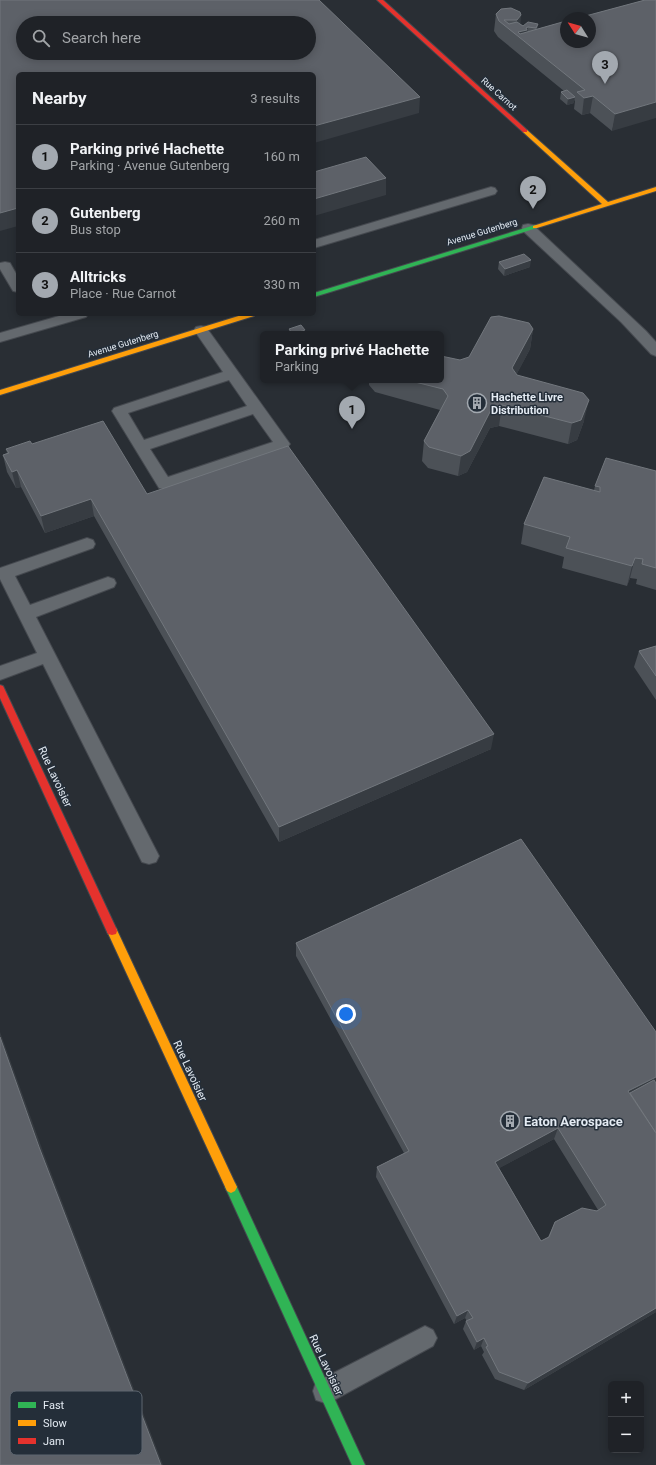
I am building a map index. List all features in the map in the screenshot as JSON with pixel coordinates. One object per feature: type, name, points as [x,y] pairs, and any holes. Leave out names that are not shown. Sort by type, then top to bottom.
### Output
[{"type":"street","name":"Rue Carnot","points":[[380,0],[605,203]]},
{"type":"street","name":"Avenue Gutenberg","points":[[316,293],[605,203],[656,189]]},
{"type":"street","name":"Avenue Gutenberg","points":[[0,393],[246,316]]},
{"type":"street","name":"Rue Lavoisier","points":[[0,688],[359,1465]]},
{"type":"lane","points":[[316,243],[491,191]]},
{"type":"lane","points":[[528,228],[611,305],[649,334],[656,351]]},
{"type":"lane","points":[[4,266],[16,285]]},
{"type":"lane","points":[[0,338],[37,320],[66,316]]},
{"type":"lane","points":[[201,330],[233,374],[282,444],[164,484],[119,411],[233,374]]},
{"type":"lane","points":[[141,446],[256,408]]},
{"type":"lane","points":[[87,544],[5,573],[149,856]]},
{"type":"lane","points":[[25,614],[108,583]]},
{"type":"lane","points":[[0,674],[47,656]]},
{"type":"lane","points":[[325,1392],[425,1338]]},
{"type":"building","points":[[0,0],[319,0],[420,97],[316,125],[316,72],[16,72],[16,209],[0,213]]},
{"type":"building","points":[[645,0],[656,0],[656,102],[615,114],[593,96],[584,98],[577,92],[585,90],[499,21],[496,14],[501,9],[511,8],[520,12],[521,15],[517,20],[504,20],[509,24],[517,22],[523,26],[528,22],[538,24],[536,28],[528,27],[526,28],[527,30],[518,32],[520,34],[560,23],[560,48],[596,48],[596,13]]},
{"type":"building","points":[[567,90],[575,97],[568,99],[561,92]]},
{"type":"building","points":[[366,157],[386,178],[316,198],[316,171]]},
{"type":"building","points":[[524,254],[531,260],[505,269],[499,262]]},
{"type":"building","points":[[499,316],[529,323],[533,329],[512,368],[517,375],[583,393],[589,400],[581,420],[572,423],[502,405],[492,408],[470,451],[461,456],[429,447],[424,441],[448,396],[443,389],[419,383],[444,383],[444,357],[460,360],[469,357],[491,317]]},
{"type":"building","points":[[301,325],[305,330],[291,331],[289,329]]},
{"type":"building","points":[[103,421],[147,494],[288,446],[494,734],[279,827],[91,499],[41,516],[17,470],[12,472],[3,455],[9,453],[6,449],[30,441],[32,444]]},
{"type":"building","points":[[606,458],[656,471],[656,568],[642,564],[643,559],[635,558],[632,566],[566,548],[570,537],[524,524],[544,477],[600,492],[600,487],[595,486]]},
{"type":"building","points":[[656,646],[656,676],[639,651]]},
{"type":"building","name":"Eaton Aerospace","points":[[521,839],[656,1032],[656,1077],[628,1091],[656,1133],[656,1308],[528,1383],[499,1372],[486,1347],[488,1346],[484,1338],[477,1342],[466,1321],[473,1318],[468,1310],[457,1316],[377,1167],[409,1151],[296,943]],"holes":[[[558,1128],[606,1205],[597,1211],[582,1208],[555,1222],[549,1237],[541,1241],[495,1162]]]},
{"type":"building","points":[[0,1037],[39,1147],[133,1391],[10,1391],[10,1455],[142,1455],[142,1415],[161,1465],[0,1465]]},
{"type":"building","points":[[654,1080],[656,1083],[656,1133],[630,1093]]},
{"type":"traffic: fast","points":[[316,294],[535,227]]},
{"type":"traffic: fast","points":[[231,1187],[359,1465]]},
{"type":"traffic: slow","points":[[525,131],[605,203]]},
{"type":"traffic: slow","points":[[535,227],[656,189]]},
{"type":"traffic: slow","points":[[0,393],[246,316]]},
{"type":"traffic: slow","points":[[112,931],[231,1187]]},
{"type":"traffic: jam","points":[[380,0],[525,131]]},
{"type":"traffic: jam","points":[[0,688],[112,931]]},
{"type":"place","name":"Alltricks","points":[[605,84]]},
{"type":"place","name":"Gutenberg","points":[[533,209]]},
{"type":"place","name":"Hachette Livre Distribution","points":[[477,403]]},
{"type":"place","name":"Parking privé Hachette","points":[[352,429]]},
{"type":"place","name":"Eaton Aerospace","points":[[510,1121]]}]
